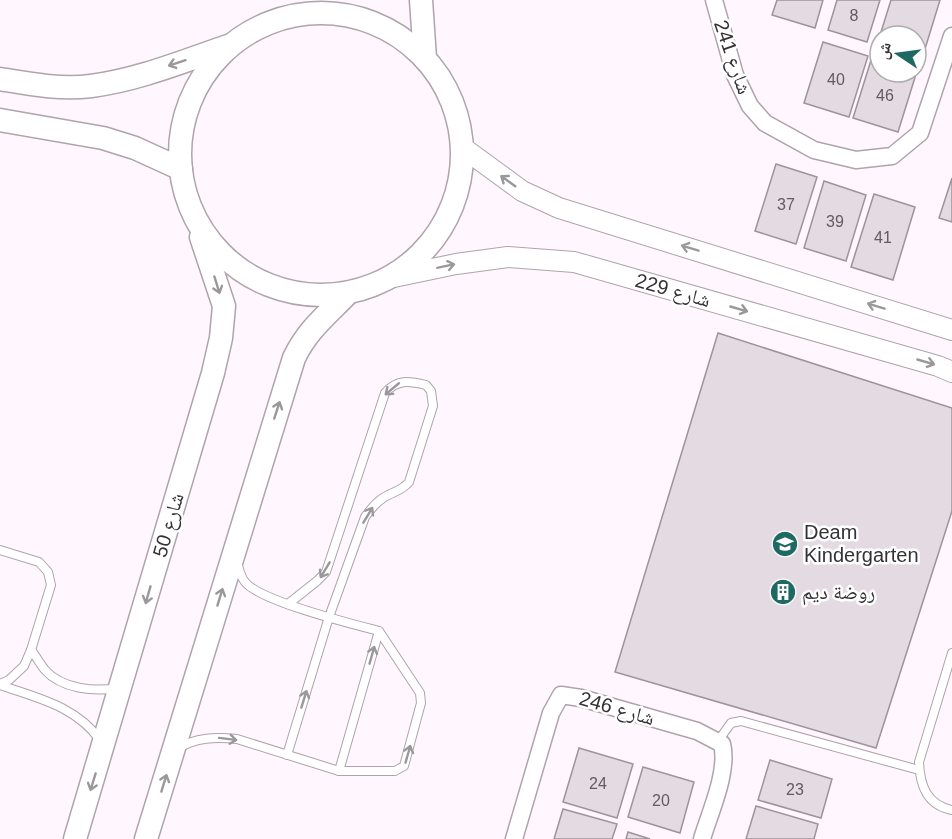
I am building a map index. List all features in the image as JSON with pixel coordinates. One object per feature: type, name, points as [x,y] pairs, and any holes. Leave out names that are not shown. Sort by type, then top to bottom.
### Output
[{"type":"main road","points":[[0,80],[48,87],[91,86],[144,74],[232,45],[284,18],[304,0]]},
{"type":"main road","points":[[421,0],[425,58]]},
{"type":"main road","points":[[232,45],[215,61],[191,100],[180,146],[181,169],[191,210],[203,231],[235,267],[277,289],[324,296],[369,288],[389,278],[411,264],[429,245],[444,223],[461,173],[462,147],[457,115],[444,85],[425,58],[399,36],[384,27],[360,18],[326,13],[309,13],[284,18]]},
{"type":"main road","points":[[0,120],[103,138],[135,148],[181,169]]},
{"type":"main road","name":"شارع 50","points":[[75,839],[122,687],[213,373],[221,338],[224,306],[191,210]]},
{"type":"main road","points":[[146,839],[294,358],[302,341],[314,325],[348,293]]},
{"type":"street","name":"شارع 241","points":[[714,0],[735,75],[750,106],[765,123],[814,150],[856,160],[892,156],[920,133],[952,36]]},
{"type":"street","points":[[462,147],[522,191],[559,208],[952,330]]},
{"type":"street","name":"شارع 229","points":[[389,278],[456,264],[508,257],[574,262],[938,366],[952,372]]},
{"type":"street","name":"شارع 246","points":[[514,839],[551,713],[561,695],[581,698],[697,731],[718,741]]},
{"type":"street","points":[[702,839],[723,770],[725,754],[722,744],[718,741]]},
{"type":"lane","points":[[287,755],[329,617],[365,517],[384,497],[406,487],[409,482],[433,406],[431,391],[426,385],[402,381],[385,393],[326,572],[288,604]]},
{"type":"lane","points":[[173,752],[198,740],[213,737],[237,740],[339,771],[395,771],[404,766],[406,761],[421,698],[420,693],[379,631],[288,604],[258,592],[244,582],[235,549]]},
{"type":"lane","points":[[0,550],[39,562],[48,572],[51,585],[24,666],[0,685]]},
{"type":"lane","points":[[339,771],[379,631]]},
{"type":"lane","points":[[31,650],[46,672],[68,684],[90,690],[122,687]]},
{"type":"lane","points":[[952,653],[920,762],[924,790],[930,800],[940,808],[952,810]]},
{"type":"lane","points":[[0,685],[63,708],[84,722],[103,746]]},
{"type":"lane","points":[[718,741],[731,723],[741,721],[920,770]]},
{"type":"building","points":[[777,0],[823,0],[815,28],[772,15]]},
{"type":"building","points":[[837,0],[880,0],[873,24],[868,24],[867,42],[828,30]]},
{"type":"building","points":[[891,0],[940,0],[928,39],[928,24],[884,24]]},
{"type":"building","points":[[823,42],[868,56],[849,117],[804,103]]},
{"type":"building","points":[[868,70],[868,84],[913,84],[898,132],[853,118]]},
{"type":"building","points":[[776,164],[817,177],[796,244],[755,231]]},
{"type":"building","points":[[952,178],[952,222],[939,218]]},
{"type":"building","points":[[824,181],[866,195],[846,261],[804,248]]},
{"type":"building","points":[[874,194],[915,207],[893,280],[851,267]]},
{"type":"building","name":"روضة ديم","points":[[718,333],[952,408],[952,511],[876,748],[615,672]]},
{"type":"building","points":[[579,748],[633,764],[617,818],[563,802]]},
{"type":"building","points":[[770,760],[832,779],[821,818],[758,800]]},
{"type":"building","points":[[643,767],[694,782],[680,833],[628,817]]},
{"type":"building","points":[[756,806],[818,824],[814,839],[746,839]]},
{"type":"building","points":[[563,809],[617,824],[612,839],[554,839]]},
{"type":"building","points":[[628,832],[650,839],[626,839]]},
{"type":"place","name":"Deam Kindergarten","points":[[785,544]]},
{"type":"place","name":"روضة ديم","points":[[783,592]]}]
